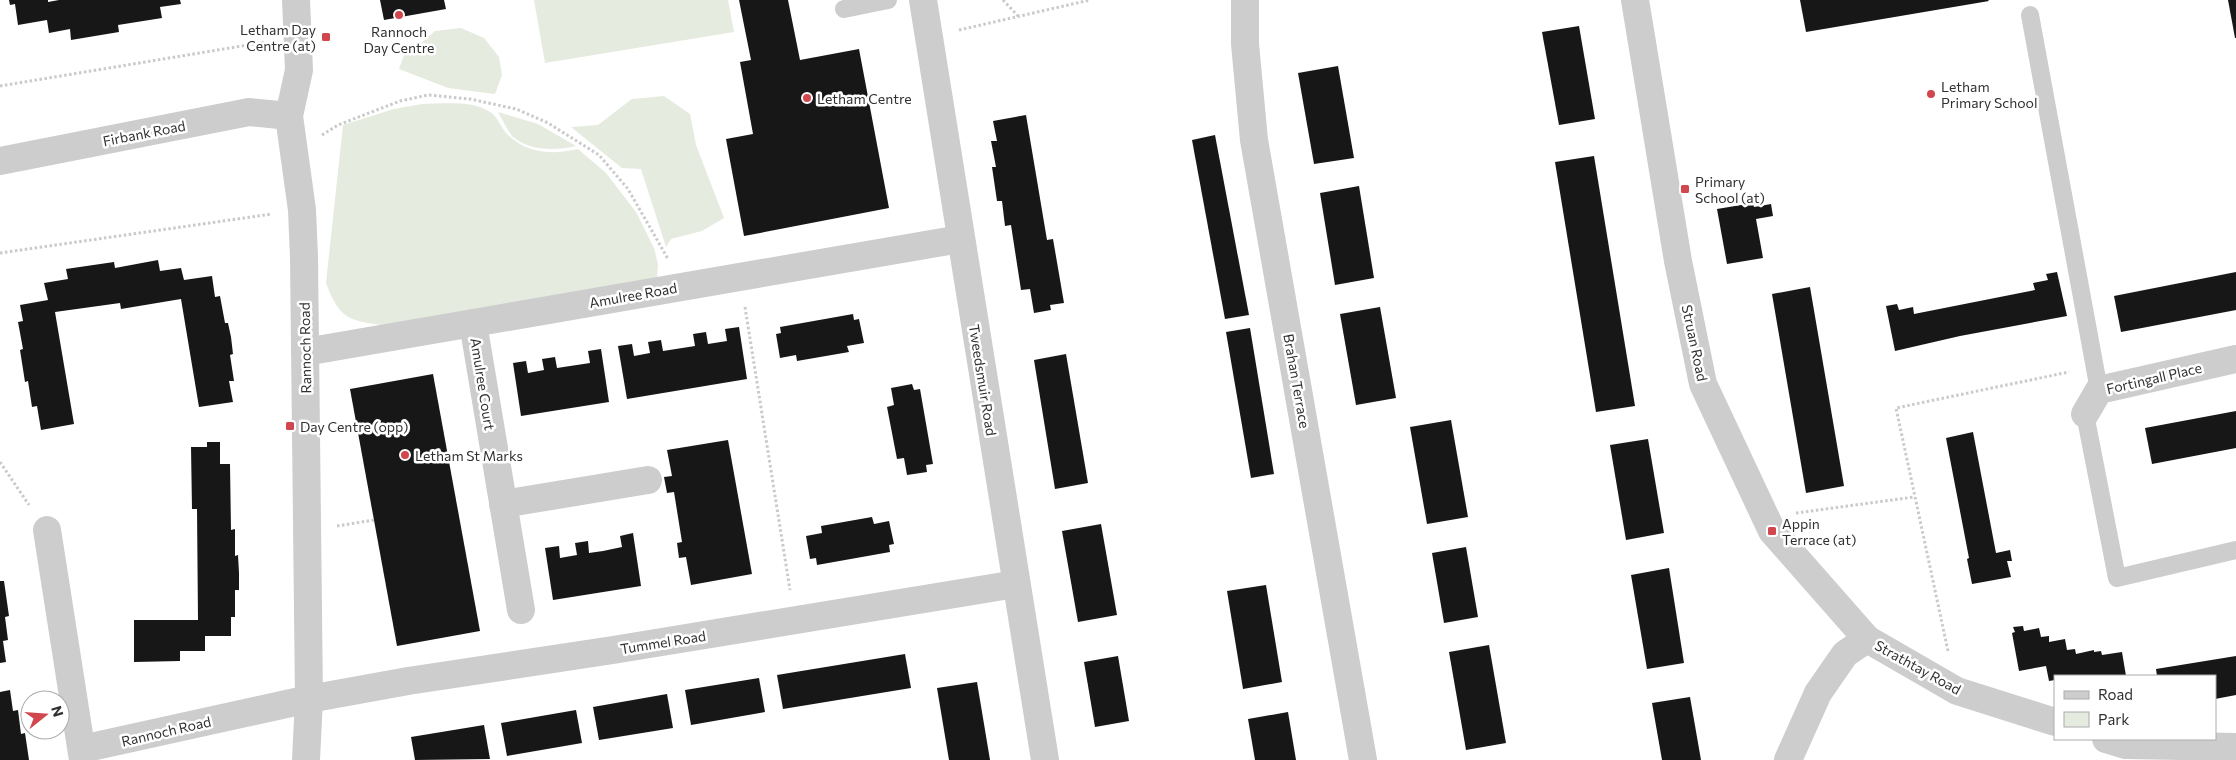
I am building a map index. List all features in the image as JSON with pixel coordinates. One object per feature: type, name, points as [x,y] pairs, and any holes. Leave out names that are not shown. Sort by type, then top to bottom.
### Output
[{"type":"street","name":"Rannoch Road","points":[[296,0],[299,70],[289,116],[302,210],[309,699],[306,760]]},
{"type":"street","name":"Tweedsmuir Road","points":[[923,0],[1045,760]]},
{"type":"street","name":"Brahan Terrace","points":[[1245,0],[1245,44],[1254,140],[1363,760]]},
{"type":"street","name":"Struan Road","points":[[1636,0],[1678,261],[1704,384],[1772,530],[1867,639]]},
{"type":"street","name":"Firbank Road","points":[[0,161],[249,112],[289,116]]},
{"type":"street","name":"Amulree Road","points":[[305,352],[960,239]]},
{"type":"street","name":"Amulree Court","points":[[473,323],[521,610]]},
{"type":"street","name":"Fortingall Place","points":[[2085,414],[2097,378],[2236,359]]},
{"type":"street","points":[[503,504],[648,480]]},
{"type":"street","name":"Rannoch Road","points":[[47,530],[83,755],[309,699]]},
{"type":"street","name":"Tummel Road","points":[[309,699],[408,681],[1016,584]]},
{"type":"street","points":[[1788,760],[1818,693],[1845,654],[1867,639]]},
{"type":"street","name":"Strathtay Road","points":[[1867,639],[1956,690],[2054,722]]},
{"type":"street","points":[[2109,740],[2126,745],[2236,747]]},
{"type":"lane","points":[[844,9],[888,0]]},
{"type":"lane","points":[[2030,15],[2097,378]]},
{"type":"lane","points":[[2085,414],[2117,578],[2236,550]]},
{"type":"path","points":[[1003,0],[1018,16]]},
{"type":"path","points":[[929,36],[1090,0]]},
{"type":"path","points":[[0,86],[266,42]]},
{"type":"path","points":[[294,152],[338,125],[400,101],[428,95],[470,99],[516,109],[548,123],[599,155],[628,189],[674,272],[677,288]]},
{"type":"path","points":[[0,253],[302,210]]},
{"type":"path","points":[[740,277],[795,620]]},
{"type":"path","points":[[1956,690],[1896,408],[2097,378]]},
{"type":"path","points":[[0,462],[47,530]]},
{"type":"path","points":[[1767,518],[1914,496]]},
{"type":"path","points":[[330,527],[374,520]]},
{"type":"green space","points":[[534,0],[728,0],[734,32],[545,63]]},
{"type":"green space","points":[[461,28],[484,38],[499,57],[502,75],[495,94],[448,88],[399,69],[408,44],[418,46],[435,31]]},
{"type":"green space","points":[[664,96],[690,114],[696,145],[724,218],[702,231],[671,239],[666,247],[641,169],[622,168],[571,127],[598,125],[632,99]]},
{"type":"green space","points":[[422,104],[466,104],[483,108],[497,119],[506,133],[514,140],[531,149],[559,152],[578,149],[606,173],[636,212],[654,248],[658,264],[657,278],[383,325],[361,322],[346,315],[335,303],[326,283],[343,125],[394,109]]},
{"type":"green space","points":[[498,112],[538,124],[576,146],[551,149],[526,145],[512,136]]},
{"type":"building","points":[[9,0],[48,0],[48,2],[59,0],[180,0],[181,4],[160,7],[162,18],[118,25],[119,32],[71,40],[70,29],[49,33],[47,20],[18,25],[15,4],[10,5]]},
{"type":"building","name":"Rannoch Day Centre","points":[[380,0],[444,0],[446,9],[384,20]]},
{"type":"building","name":"Letham Centre","points":[[739,0],[788,0],[800,60],[859,49],[889,208],[744,236],[726,139],[753,134],[740,62],[751,60]]},
{"type":"building","points":[[1800,0],[1988,0],[1989,1],[1806,32]]},
{"type":"building","points":[[2228,0],[2236,0],[2236,38],[2235,38]]},
{"type":"building","points":[[1579,26],[1595,119],[1559,125],[1542,32]]},
{"type":"building","points":[[1338,66],[1354,158],[1314,164],[1298,73]]},
{"type":"building","points":[[1026,115],[1047,240],[1053,239],[1064,303],[1050,305],[1051,310],[1034,313],[1030,289],[1021,290],[1011,225],[1005,226],[1002,201],[997,201],[992,167],[996,167],[991,141],[997,141],[993,121]]},
{"type":"building","points":[[1215,135],[1249,315],[1225,319],[1192,140]]},
{"type":"building","points":[[1594,156],[1635,406],[1596,412],[1555,162]]},
{"type":"building","points":[[1359,186],[1374,278],[1335,285],[1320,193]]},
{"type":"building","points":[[1753,203],[1754,207],[1771,204],[1773,216],[1756,219],[1763,258],[1727,264],[1717,209]]},
{"type":"building","points":[[158,260],[160,271],[181,268],[184,280],[212,276],[215,297],[220,296],[225,323],[228,323],[231,337],[233,354],[230,355],[234,381],[229,381],[233,402],[199,407],[181,299],[121,309],[120,303],[55,312],[74,424],[41,430],[37,406],[32,407],[28,381],[25,382],[20,350],[23,349],[18,322],[23,321],[20,305],[48,300],[44,283],[68,279],[66,269],[114,262],[115,268]]},
{"type":"building","points":[[2057,272],[2067,316],[1960,336],[1895,351],[1886,306],[1897,304],[1899,310],[1913,307],[1914,314],[2035,290],[2033,283],[2048,280],[2046,274]]},
{"type":"building","points":[[2236,272],[2236,310],[2121,332],[2114,296]]},
{"type":"building","points":[[1810,287],[1844,486],[1806,493],[1772,294]]},
{"type":"building","points":[[1380,307],[1396,398],[1356,405],[1340,314]]},
{"type":"building","points":[[853,314],[854,320],[859,319],[864,343],[847,346],[849,352],[797,361],[796,355],[780,358],[776,334],[781,333],[780,327]]},
{"type":"building","points":[[739,327],[747,379],[627,399],[618,346],[632,344],[634,356],[650,353],[648,342],[661,340],[663,351],[695,346],[693,334],[706,332],[708,344],[727,341],[725,329]]},
{"type":"building","points":[[1250,328],[1274,474],[1251,478],[1226,332]]},
{"type":"building","points":[[601,349],[609,402],[521,416],[513,363],[526,361],[528,373],[544,370],[542,359],[555,357],[557,368],[590,363],[588,351]]},
{"type":"building","points":[[1066,354],[1088,483],[1055,489],[1034,360]]},
{"type":"building","name":"Letham St Marks","points":[[433,374],[480,631],[397,646],[350,389]]},
{"type":"building","points":[[912,384],[914,390],[920,389],[933,464],[926,465],[927,472],[907,475],[904,458],[897,459],[887,407],[894,405],[891,388]]},
{"type":"building","points":[[2236,411],[2236,448],[2152,464],[2145,428]]},
{"type":"building","points":[[1451,420],[1468,517],[1427,524],[1410,427]]},
{"type":"building","points":[[1973,432],[1996,553],[2010,550],[2012,561],[2007,561],[2011,577],[1972,584],[1967,559],[1969,558],[1946,438]]},
{"type":"building","points":[[1648,439],[1664,533],[1626,540],[1610,445]]},
{"type":"building","points":[[728,440],[752,574],[691,585],[686,557],[679,558],[677,543],[682,542],[674,492],[667,493],[664,477],[672,476],[667,450]]},
{"type":"building","points":[[207,442],[220,442],[220,464],[230,464],[231,530],[235,529],[235,556],[238,555],[239,573],[239,590],[235,590],[235,617],[231,617],[231,636],[205,636],[205,651],[180,651],[180,661],[134,662],[134,620],[198,620],[197,509],[192,509],[191,447],[207,447]]},
{"type":"building","points":[[872,517],[874,524],[889,521],[894,544],[889,545],[890,552],[817,565],[816,558],[810,559],[806,536],[822,533],[821,526]]},
{"type":"building","points":[[1101,524],[1117,615],[1078,622],[1062,531]]},
{"type":"building","points":[[633,533],[641,586],[553,600],[545,548],[559,546],[560,558],[577,555],[575,543],[588,541],[589,553],[603,551],[622,547],[620,536]]},
{"type":"building","points":[[1466,547],[1478,617],[1444,623],[1432,553]]},
{"type":"building","points":[[1669,568],[1684,663],[1647,669],[1631,575]]},
{"type":"building","points":[[0,581],[4,581],[9,616],[5,617],[8,640],[3,641],[6,662],[0,663]]},
{"type":"building","points":[[1266,585],[1282,682],[1243,689],[1227,591]]},
{"type":"building","points":[[2023,626],[2024,631],[2039,628],[2041,637],[2049,636],[2049,642],[2065,639],[2067,650],[2075,649],[2076,654],[2094,650],[2094,652],[2101,651],[2102,655],[2122,652],[2126,675],[2054,675],[2054,680],[2049,681],[2046,666],[2019,671],[2012,633],[2015,632],[2013,627]]},
{"type":"building","points":[[1489,645],[1506,743],[1466,750],[1449,652]]},
{"type":"building","points":[[905,654],[911,688],[783,709],[777,675]]},
{"type":"building","points":[[1118,656],[1129,721],[1095,727],[1084,662]]},
{"type":"building","points":[[2236,656],[2236,695],[2216,699],[2216,675],[2157,675],[2156,669]]},
{"type":"building","points":[[759,678],[765,712],[691,725],[685,690]]},
{"type":"building","points":[[977,682],[990,760],[949,760],[937,688]]},
{"type":"building","points":[[10,690],[13,711],[18,710],[20,740],[26,740],[29,760],[0,760],[0,692]]},
{"type":"building","points":[[667,694],[673,728],[599,740],[593,707]]},
{"type":"building","points":[[1690,697],[1701,760],[1662,760],[1652,703]]},
{"type":"building","points":[[576,710],[582,743],[507,756],[501,723]]},
{"type":"building","points":[[1288,712],[1296,760],[1255,760],[1248,719]]},
{"type":"building","points":[[484,725],[490,759],[415,760],[411,737]]},
{"type":"place","name":"Rannoch Day Centre","points":[[399,15]]},
{"type":"place","name":"Letham Day Centre (at)","points":[[326,37]]},
{"type":"place","name":"Letham Primary School","points":[[1931,94]]},
{"type":"place","name":"Letham Centre","points":[[807,98]]},
{"type":"place","name":"Primary School (at)","points":[[1685,189]]},
{"type":"place","name":"Day Centre (opp)","points":[[290,426]]},
{"type":"place","name":"Letham St Marks","points":[[405,455]]},
{"type":"place","name":"Appin Terrace (at)","points":[[1772,531]]}]
